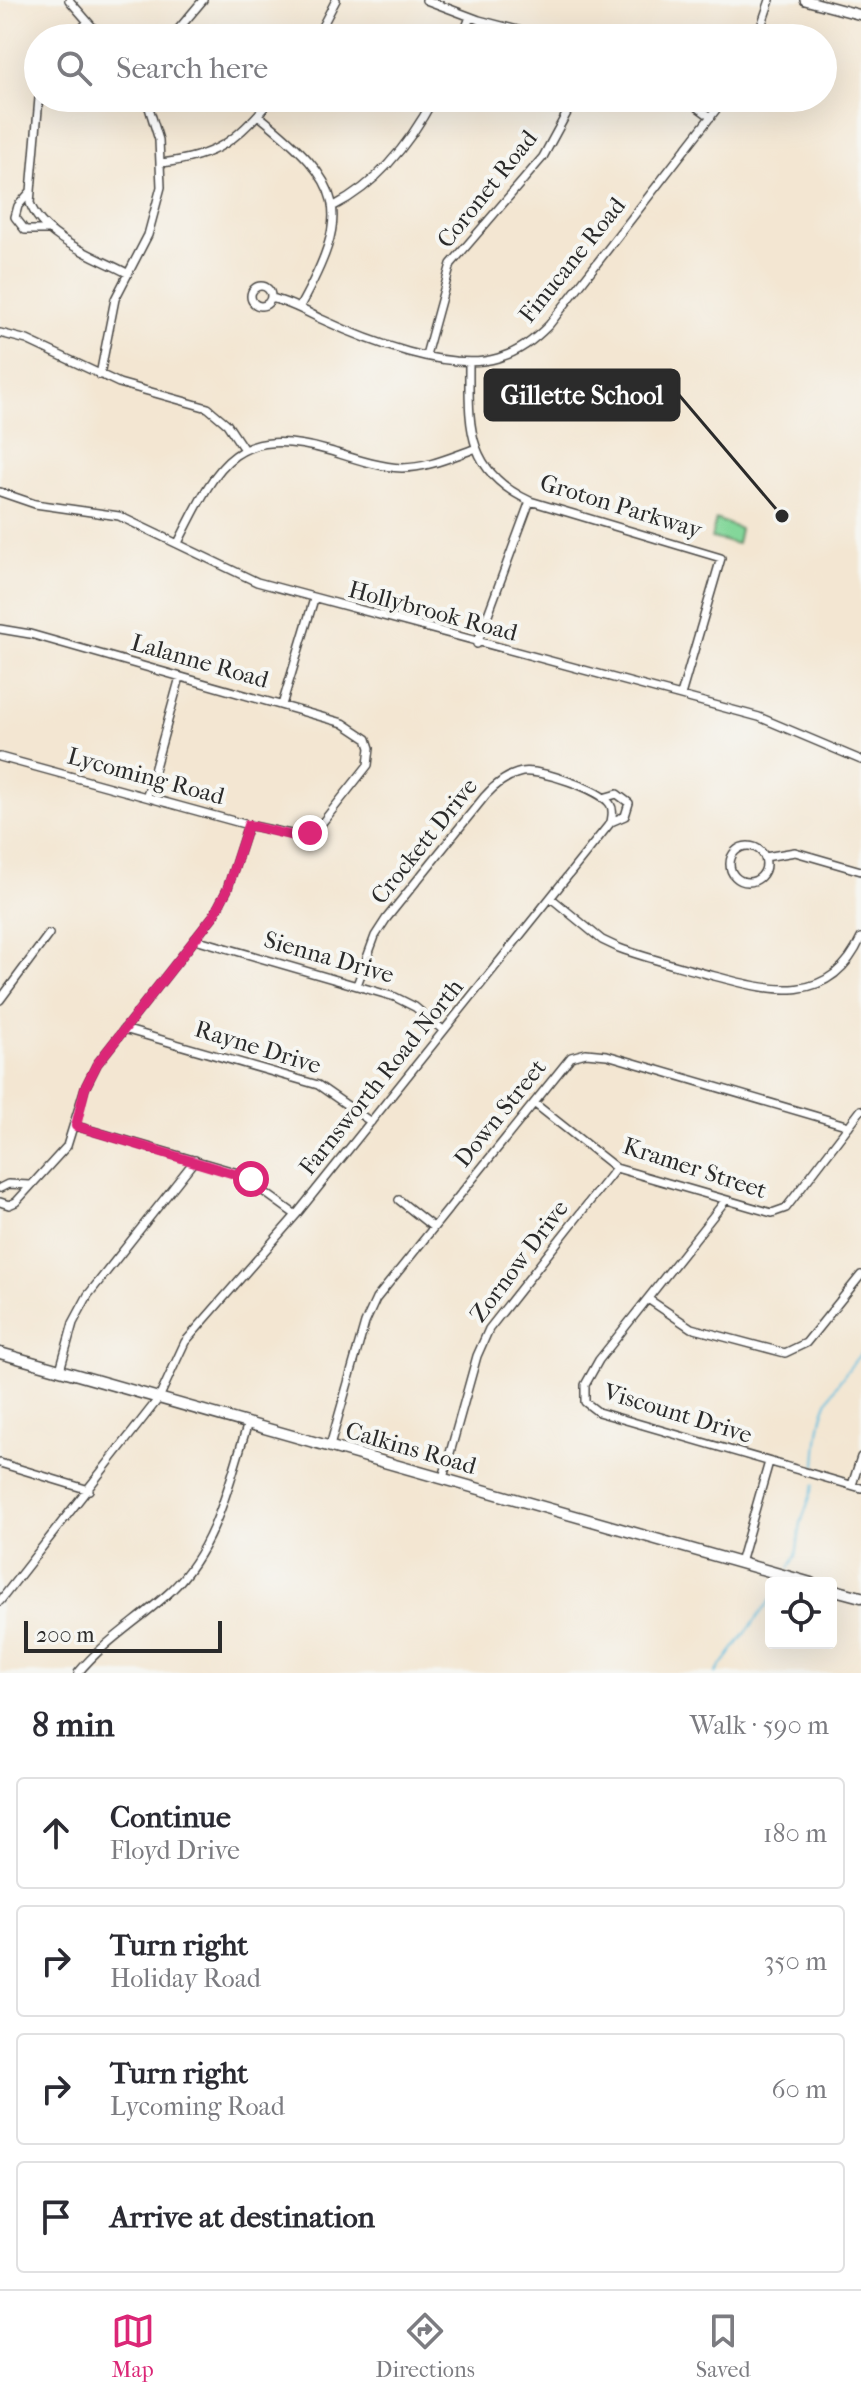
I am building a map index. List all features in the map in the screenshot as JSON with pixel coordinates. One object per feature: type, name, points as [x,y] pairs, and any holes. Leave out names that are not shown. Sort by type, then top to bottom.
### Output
[{"type":"main road","name":"Calkins Road","points":[[0,1353],[790,1577]]},
{"type":"main road","points":[[837,1591],[861,1597]]},
{"type":"street","points":[[69,0],[88,22]]},
{"type":"street","points":[[183,24],[203,0]]},
{"type":"street","points":[[323,24],[336,0]]},
{"type":"street","points":[[426,0],[496,24]]},
{"type":"street","points":[[762,24],[770,0]]},
{"type":"street","points":[[805,0],[861,15]]},
{"type":"street","points":[[467,24],[470,17]]},
{"type":"street","points":[[38,112],[31,191],[35,215],[50,230],[127,273]]},
{"type":"street","points":[[100,375],[112,308],[153,219],[161,187],[161,163],[151,112]]},
{"type":"street","points":[[161,163],[190,159],[219,149],[260,112]]},
{"type":"street","points":[[334,206],[349,198],[390,163],[425,112]]},
{"type":"street","name":"Coronet Road","points":[[426,355],[451,264],[543,157],[567,112]]},
{"type":"street","points":[[704,112],[711,117]]},
{"type":"street","name":"Finucane Road","points":[[271,298],[350,331],[426,355],[469,363],[515,352],[549,325],[715,112]]},
{"type":"street","points":[[258,115],[314,164],[334,206],[330,247],[299,308]]},
{"type":"street","points":[[31,191],[18,206],[15,217],[25,230],[50,230]]},
{"type":"street","points":[[0,333],[27,340],[100,375],[208,408],[227,424],[243,448]]},
{"type":"street","points":[[178,543],[218,473],[243,448],[257,443],[288,441],[371,463],[404,468],[474,449],[469,363]]},
{"type":"street","name":"Groton Parkway","points":[[474,449],[496,479],[530,501],[721,558],[681,695]]},
{"type":"street","name":"Hollybrook Road","points":[[0,492],[35,504],[119,516],[239,575],[477,644],[776,722],[861,760]]},
{"type":"street","points":[[477,644],[530,501]]},
{"type":"street","name":"Lalanne Road","points":[[0,629],[12,629],[282,705],[314,599]]},
{"type":"street","points":[[147,796],[180,677]]},
{"type":"street","name":"Lycoming Road","points":[[0,757],[248,825],[289,835],[310,833],[324,821],[363,772],[370,756],[367,739],[354,727],[282,705]]},
{"type":"street","name":"Crockett Drive","points":[[357,985],[380,927],[493,787],[512,775],[539,772],[603,798],[621,794],[629,803],[625,816],[611,822]]},
{"type":"street","points":[[603,798],[612,808],[611,822]]},
{"type":"street","name":"Farnsworth Road North","points":[[0,1601],[159,1398],[185,1342],[296,1215],[611,822]]},
{"type":"street","points":[[0,1202],[16,1202],[54,1164],[76,1126],[91,1076],[222,902],[248,825]]},
{"type":"street","points":[[765,857],[765,869],[753,882],[741,881],[729,868],[731,856],[740,848],[751,846],[765,857],[795,852],[861,871]]},
{"type":"street","points":[[551,898],[602,940],[619,948],[765,990],[797,989],[827,978],[844,964],[861,938]]},
{"type":"street","points":[[0,1000],[49,934]]},
{"type":"street","name":"Sienna Drive","points":[[195,939],[410,1003],[443,1030]]},
{"type":"street","name":"Rayne Drive","points":[[124,1029],[318,1085],[371,1122]]},
{"type":"street","name":"Down Street","points":[[330,1446],[369,1313],[433,1227],[571,1057],[598,1053],[849,1126]]},
{"type":"street","name":"Kramer Street","points":[[534,1103],[616,1168],[765,1213],[783,1211],[861,1110]]},
{"type":"street","points":[[76,1126],[251,1179],[296,1215]]},
{"type":"street","points":[[60,1370],[73,1323],[88,1295],[195,1160]]},
{"type":"street","name":"Zornow Drive","points":[[443,1478],[477,1356],[489,1329],[616,1168]]},
{"type":"street","points":[[0,1188],[8,1184],[30,1185]]},
{"type":"street","points":[[399,1200],[433,1227]]},
{"type":"street","name":"Viscount Drive","points":[[725,1201],[591,1373],[584,1391],[588,1407],[857,1486]]},
{"type":"street","points":[[648,1299],[691,1328],[785,1353],[806,1343],[861,1275]]},
{"type":"street","points":[[78,1673],[113,1635],[174,1588],[199,1555],[221,1509],[248,1423]]},
{"type":"street","points":[[857,1486],[861,1457]]},
{"type":"street","points":[[740,1563],[769,1462]]},
{"type":"street","points":[[0,1463],[89,1490]]},
{"type":"green space","points":[[716,519],[740,529],[737,544],[711,538]]},
{"type":"waterway","points":[[816,1465],[826,1404],[861,1353]]},
{"type":"waterway","points":[[789,1568],[796,1556],[801,1523],[814,1485]]},
{"type":"waterway","points":[[716,1673],[765,1607]]},
{"type":"place","name":"Gillette School","points":[[782,516]]},
{"type":"route","points":[[251,1179],[76,1126],[85,1088],[97,1064],[222,902],[248,825],[289,835],[310,833]]}]
